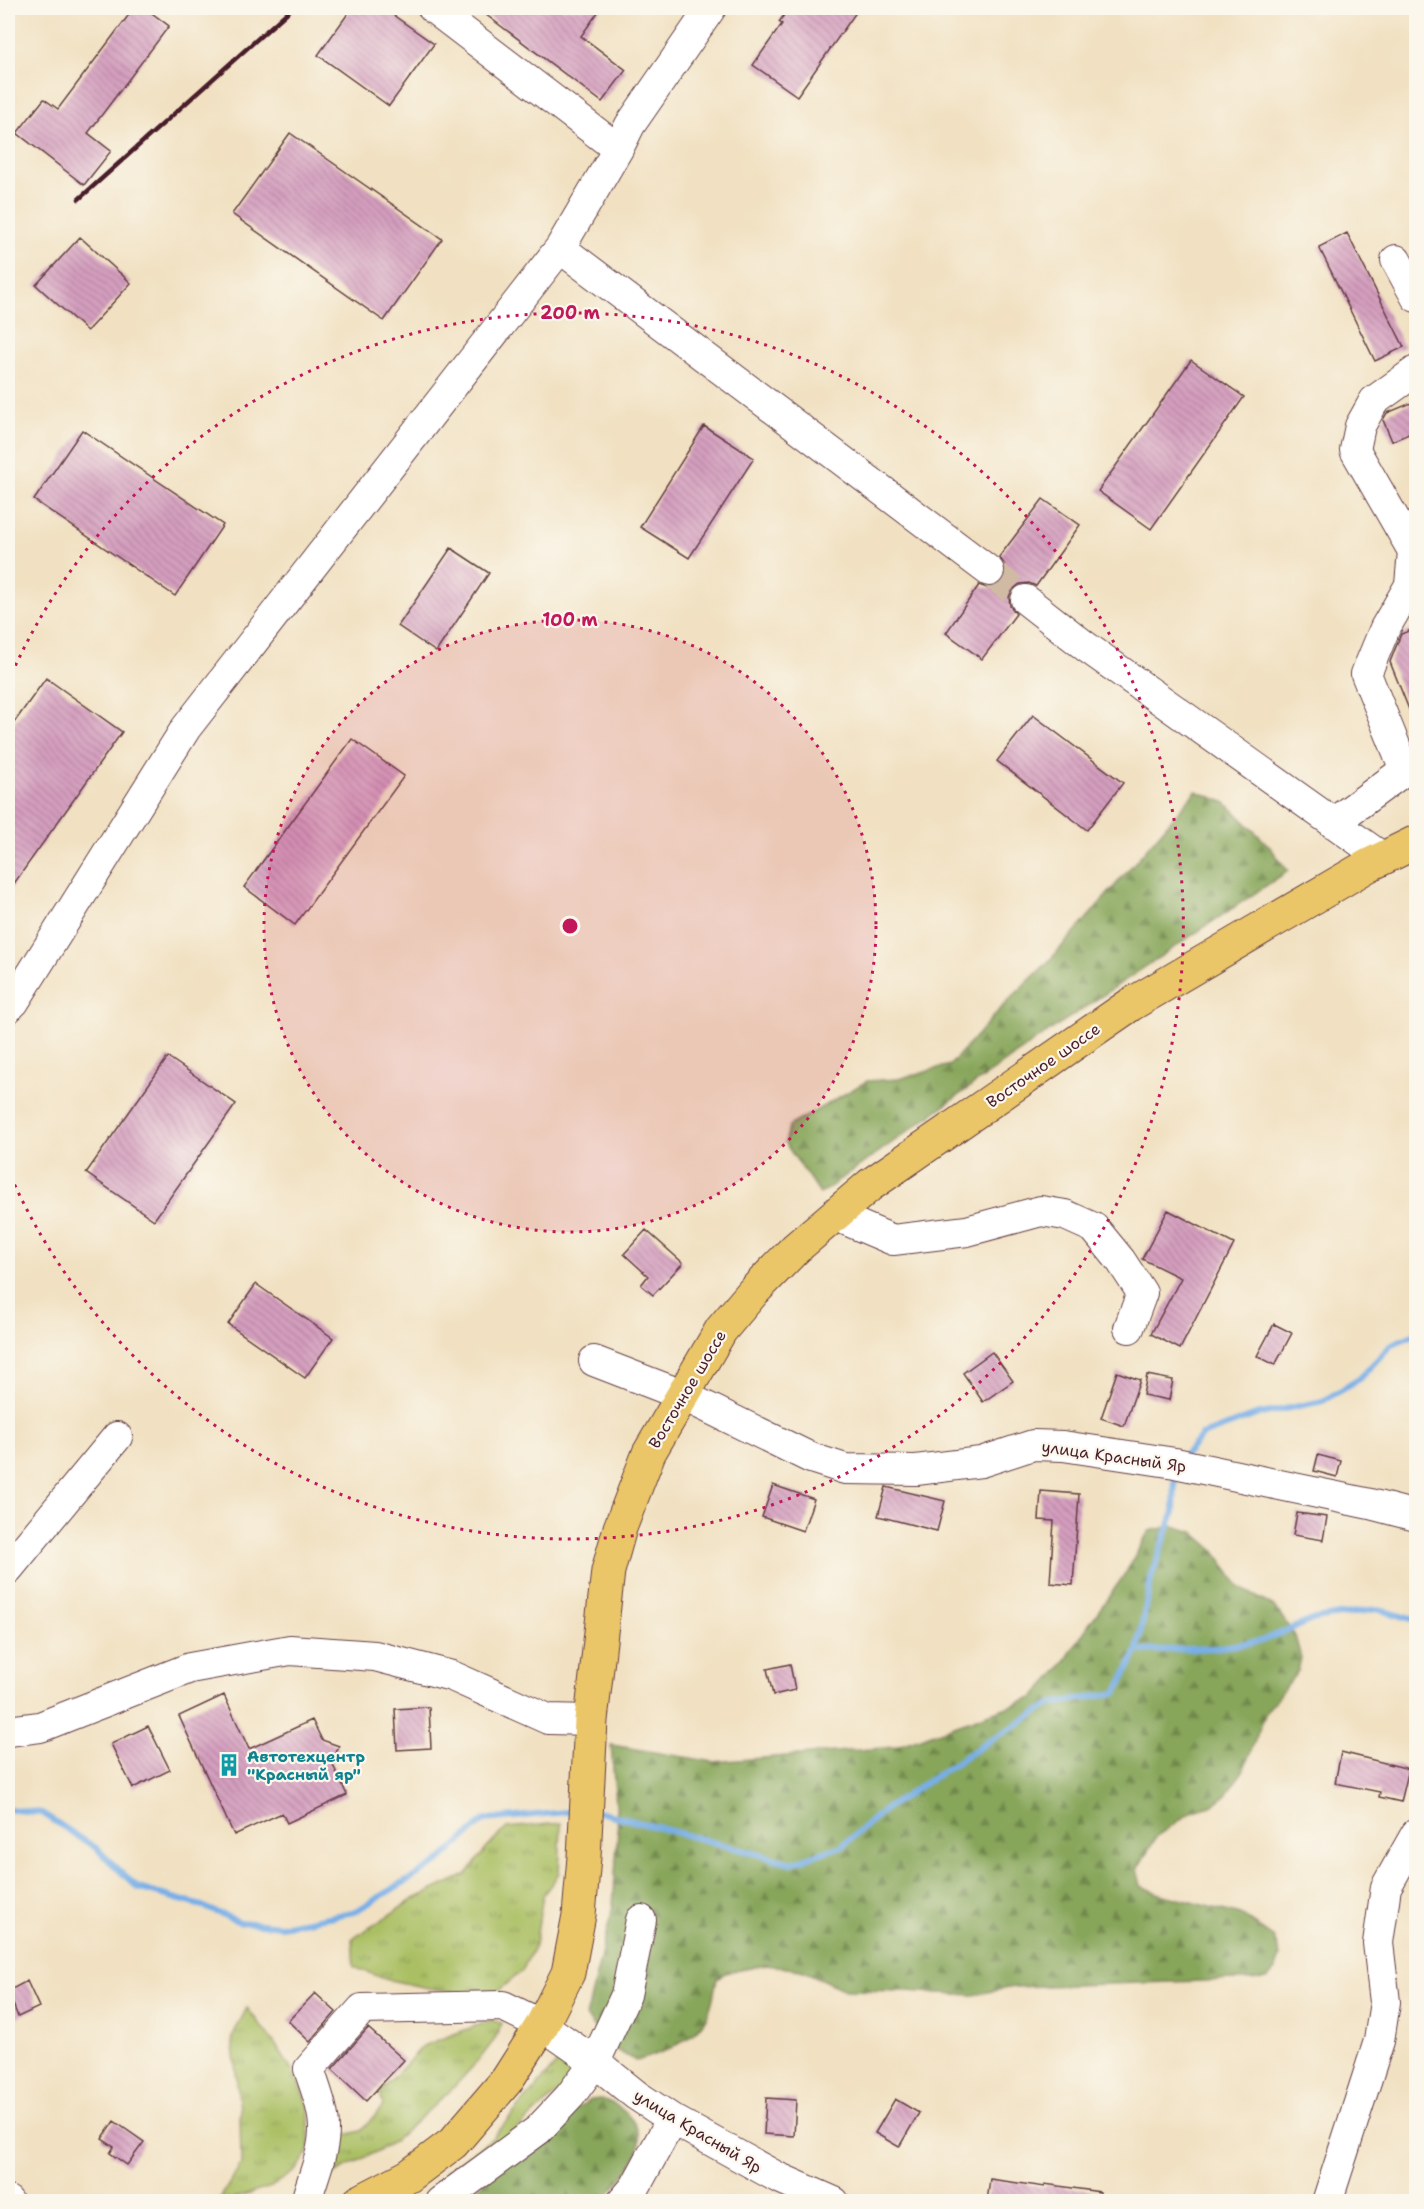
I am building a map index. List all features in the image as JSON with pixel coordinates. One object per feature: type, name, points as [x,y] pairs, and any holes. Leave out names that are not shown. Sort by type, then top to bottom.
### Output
[{"type":"main road","name":"Восточное шоссе","points":[[359,2202],[416,2186],[507,2080],[542,2025],[568,1972],[579,1915],[585,1857],[587,1770],[591,1720],[608,1571],[634,1487],[649,1453],[727,1322],[796,1248],[870,1185],[1130,1005],[1383,858],[1416,842]]},
{"type":"street","points":[[433,8],[618,149]]},
{"type":"street","points":[[8,1008],[14,1002],[186,728],[560,248],[618,149],[630,124],[711,8]]},
{"type":"street","points":[[560,248],[989,571]]},
{"type":"street","points":[[1396,260],[1416,297]]},
{"type":"street","points":[[1333,822],[1411,767],[1366,674],[1386,628],[1410,585],[1415,550],[1355,450],[1360,426],[1374,401],[1416,371]]},
{"type":"street","points":[[1026,600],[1085,646],[1383,858]]},
{"type":"street","points":[[834,1215],[893,1240],[967,1231],[1041,1211],[1065,1215],[1094,1228],[1121,1261],[1142,1293],[1130,1328]]},
{"type":"street","name":"улица Красный Яр","points":[[594,1361],[682,1395],[811,1458],[845,1469],[916,1470],[981,1462],[1033,1445],[1063,1446],[1186,1465],[1416,1516]]},
{"type":"street","points":[[8,1569],[117,1437]]},
{"type":"street","points":[[8,1731],[40,1727],[190,1668],[290,1650],[375,1656],[452,1676],[548,1719],[591,1720]]},
{"type":"street","points":[[1327,2202],[1379,2041],[1385,2002],[1378,1943],[1386,1887],[1416,1834]]},
{"type":"street","points":[[440,2202],[538,2130],[570,2096],[595,2062],[626,1995],[640,1920]]},
{"type":"street","name":"улица Красный Яр","points":[[306,2202],[319,2160],[324,2127],[309,2069],[362,2009],[503,2006],[542,2025],[595,2062],[636,2096],[778,2189],[834,2202]]},
{"type":"street","points":[[622,2202],[635,2187],[672,2119]]},
{"type":"street","points":[[387,2202],[416,2186]]},
{"type":"green space","points":[[1196,791],[1226,803],[1270,847],[1288,871],[1036,1040],[820,1194],[785,1143],[789,1126],[867,1081],[898,1079],[950,1065],[1002,1007],[1048,962]]},
{"type":"green space","points":[[1174,1526],[1193,1532],[1214,1550],[1239,1587],[1276,1608],[1295,1636],[1301,1658],[1298,1671],[1266,1712],[1243,1771],[1225,1796],[1211,1806],[1193,1811],[1157,1836],[1137,1869],[1141,1886],[1160,1894],[1241,1915],[1274,1938],[1280,1956],[1275,1971],[1267,1979],[1013,1987],[973,1995],[845,1990],[801,1970],[766,1965],[725,1973],[717,1978],[712,2003],[706,2018],[693,2034],[675,2046],[636,2061],[614,2049],[586,2017],[613,1906],[618,1828],[611,1745],[714,1762],[895,1747],[1033,1698],[1061,1667],[1125,1574],[1149,1531]]},
{"type":"green space","points":[[561,1823],[559,1874],[543,1895],[535,1945],[522,1971],[497,1992],[474,1994],[428,1988],[385,1979],[354,1967],[352,1939],[414,1899],[466,1875],[487,1848],[507,1828]]},
{"type":"green space","points":[[247,2008],[275,2044],[296,2077],[309,2108],[309,2152],[295,2171],[271,2187],[218,2202],[241,2164],[240,2109],[232,2037]]},
{"type":"green space","points":[[491,2020],[502,2023],[495,2039],[451,2090],[392,2143],[325,2179],[332,2147],[342,2136],[361,2131],[383,2106],[380,2092],[423,2046]]},
{"type":"green space","points":[[577,2049],[579,2074],[445,2193],[446,2172],[492,2138],[566,2053]]},
{"type":"green space","points":[[601,2099],[626,2113],[637,2128],[639,2137],[639,2146],[633,2162],[621,2180],[602,2201],[458,2202],[575,2110],[590,2100]]},
{"type":"building","points":[[134,8],[145,8],[169,26],[88,133],[111,151],[84,185],[17,133],[44,99],[58,109]]},
{"type":"building","points":[[352,8],[383,8],[434,44],[389,106],[318,55]]},
{"type":"building","points":[[477,8],[601,8],[581,36],[626,70],[602,102]]},
{"type":"building","points":[[789,8],[859,8],[797,96],[753,65],[782,24],[779,22]]},
{"type":"building","points":[[290,133],[442,239],[384,321],[232,214]]},
{"type":"building","points":[[1347,233],[1404,347],[1375,361],[1319,247]]},
{"type":"building","points":[[80,237],[131,283],[87,331],[36,285]]},
{"type":"building","points":[[1191,360],[1244,397],[1151,529],[1098,491]]},
{"type":"building","points":[[1416,401],[1416,431],[1392,441],[1383,420],[1387,413]]},
{"type":"building","points":[[704,426],[754,458],[689,558],[640,527]]},
{"type":"building","points":[[82,430],[223,525],[175,596],[34,500]]},
{"type":"building","points":[[1043,499],[1080,525],[1036,586],[1029,583],[1020,584],[1012,590],[1009,597],[1010,606],[1016,614],[982,659],[946,633],[979,585],[987,588],[995,587],[1003,581],[1006,574],[1005,565],[999,557]]},
{"type":"building","points":[[451,548],[489,573],[436,652],[398,626]]},
{"type":"building","points":[[1416,628],[1416,727],[1390,662],[1401,634]]},
{"type":"building","points":[[46,678],[122,732],[8,892],[8,731]]},
{"type":"building","points":[[1033,715],[1123,783],[1087,830],[997,761]]},
{"type":"building","points":[[352,739],[404,776],[295,925],[244,887]]},
{"type":"building","points":[[168,1057],[236,1104],[154,1220],[86,1173]]},
{"type":"building","points":[[1168,1210],[1234,1244],[1180,1349],[1151,1334],[1181,1278],[1142,1259]]},
{"type":"building","points":[[646,1230],[683,1263],[653,1295],[641,1285],[648,1276],[624,1254]]},
{"type":"building","points":[[256,1284],[333,1338],[305,1378],[228,1324]]},
{"type":"building","points":[[1274,1324],[1292,1333],[1275,1365],[1257,1356]]},
{"type":"building","points":[[992,1352],[1013,1381],[983,1402],[963,1373]]},
{"type":"building","points":[[1117,1372],[1140,1380],[1124,1426],[1101,1418]]},
{"type":"building","points":[[1147,1375],[1173,1380],[1169,1400],[1143,1395]]},
{"type":"building","points":[[1318,1455],[1341,1461],[1337,1477],[1314,1471]]},
{"type":"building","points":[[773,1485],[814,1499],[803,1531],[762,1517]]},
{"type":"building","points":[[886,1487],[945,1501],[937,1531],[878,1516]]},
{"type":"building","points":[[1041,1491],[1079,1494],[1073,1585],[1050,1583],[1054,1521],[1039,1520]]},
{"type":"building","points":[[1297,1513],[1327,1517],[1323,1540],[1293,1535]]},
{"type":"building","points":[[790,1664],[795,1690],[773,1695],[767,1669]]},
{"type":"building","name":"Автотехцентр \"Красный яр\"","points":[[224,1695],[249,1749],[312,1720],[322,1740],[339,1746],[332,1763],[347,1795],[287,1823],[282,1813],[234,1835],[179,1716]]},
{"type":"building","points":[[429,1707],[431,1748],[397,1750],[395,1709]]},
{"type":"building","points":[[148,1726],[170,1770],[133,1788],[111,1744]]},
{"type":"building","points":[[1341,1752],[1409,1769],[1401,1802],[1379,1797],[1380,1792],[1335,1783]]},
{"type":"building","points":[[27,1981],[39,2007],[18,2017],[8,1991]]},
{"type":"building","points":[[315,1993],[336,2012],[310,2042],[288,2021]]},
{"type":"building","points":[[368,2028],[404,2060],[366,2101],[332,2069]]},
{"type":"building","points":[[766,2098],[796,2100],[794,2136],[764,2134]]},
{"type":"building","points":[[895,2099],[919,2113],[899,2147],[875,2133]]},
{"type":"building","points":[[114,2121],[144,2142],[127,2165],[110,2153],[114,2147],[102,2139]]},
{"type":"building","points":[[990,2179],[1100,2192],[1099,2202],[987,2202]]},
{"type":"waterway","points":[[1185,1455],[1202,1435],[1256,1415],[1323,1401],[1359,1379],[1392,1344],[1416,1334]]},
{"type":"waterway","points":[[1137,1651],[1152,1574],[1174,1512],[1175,1471]]},
{"type":"waterway","points":[[596,1811],[791,1863],[842,1846],[884,1810],[992,1739],[1051,1704],[1116,1693],[1137,1651],[1214,1648],[1261,1641],[1315,1619],[1377,1609],[1416,1620]]},
{"type":"waterway","points":[[8,1809],[42,1813],[96,1848],[138,1888],[202,1906],[240,1922],[281,1926],[354,1912],[437,1863],[484,1820],[577,1811]]},
{"type":"tunnel","points":[[989,571],[1026,600]]},
{"type":"railway","points":[[79,199],[292,8]]},
{"type":"place","name":"Автотехцентр \"Красный яр\"","points":[[229,1765]]}]
